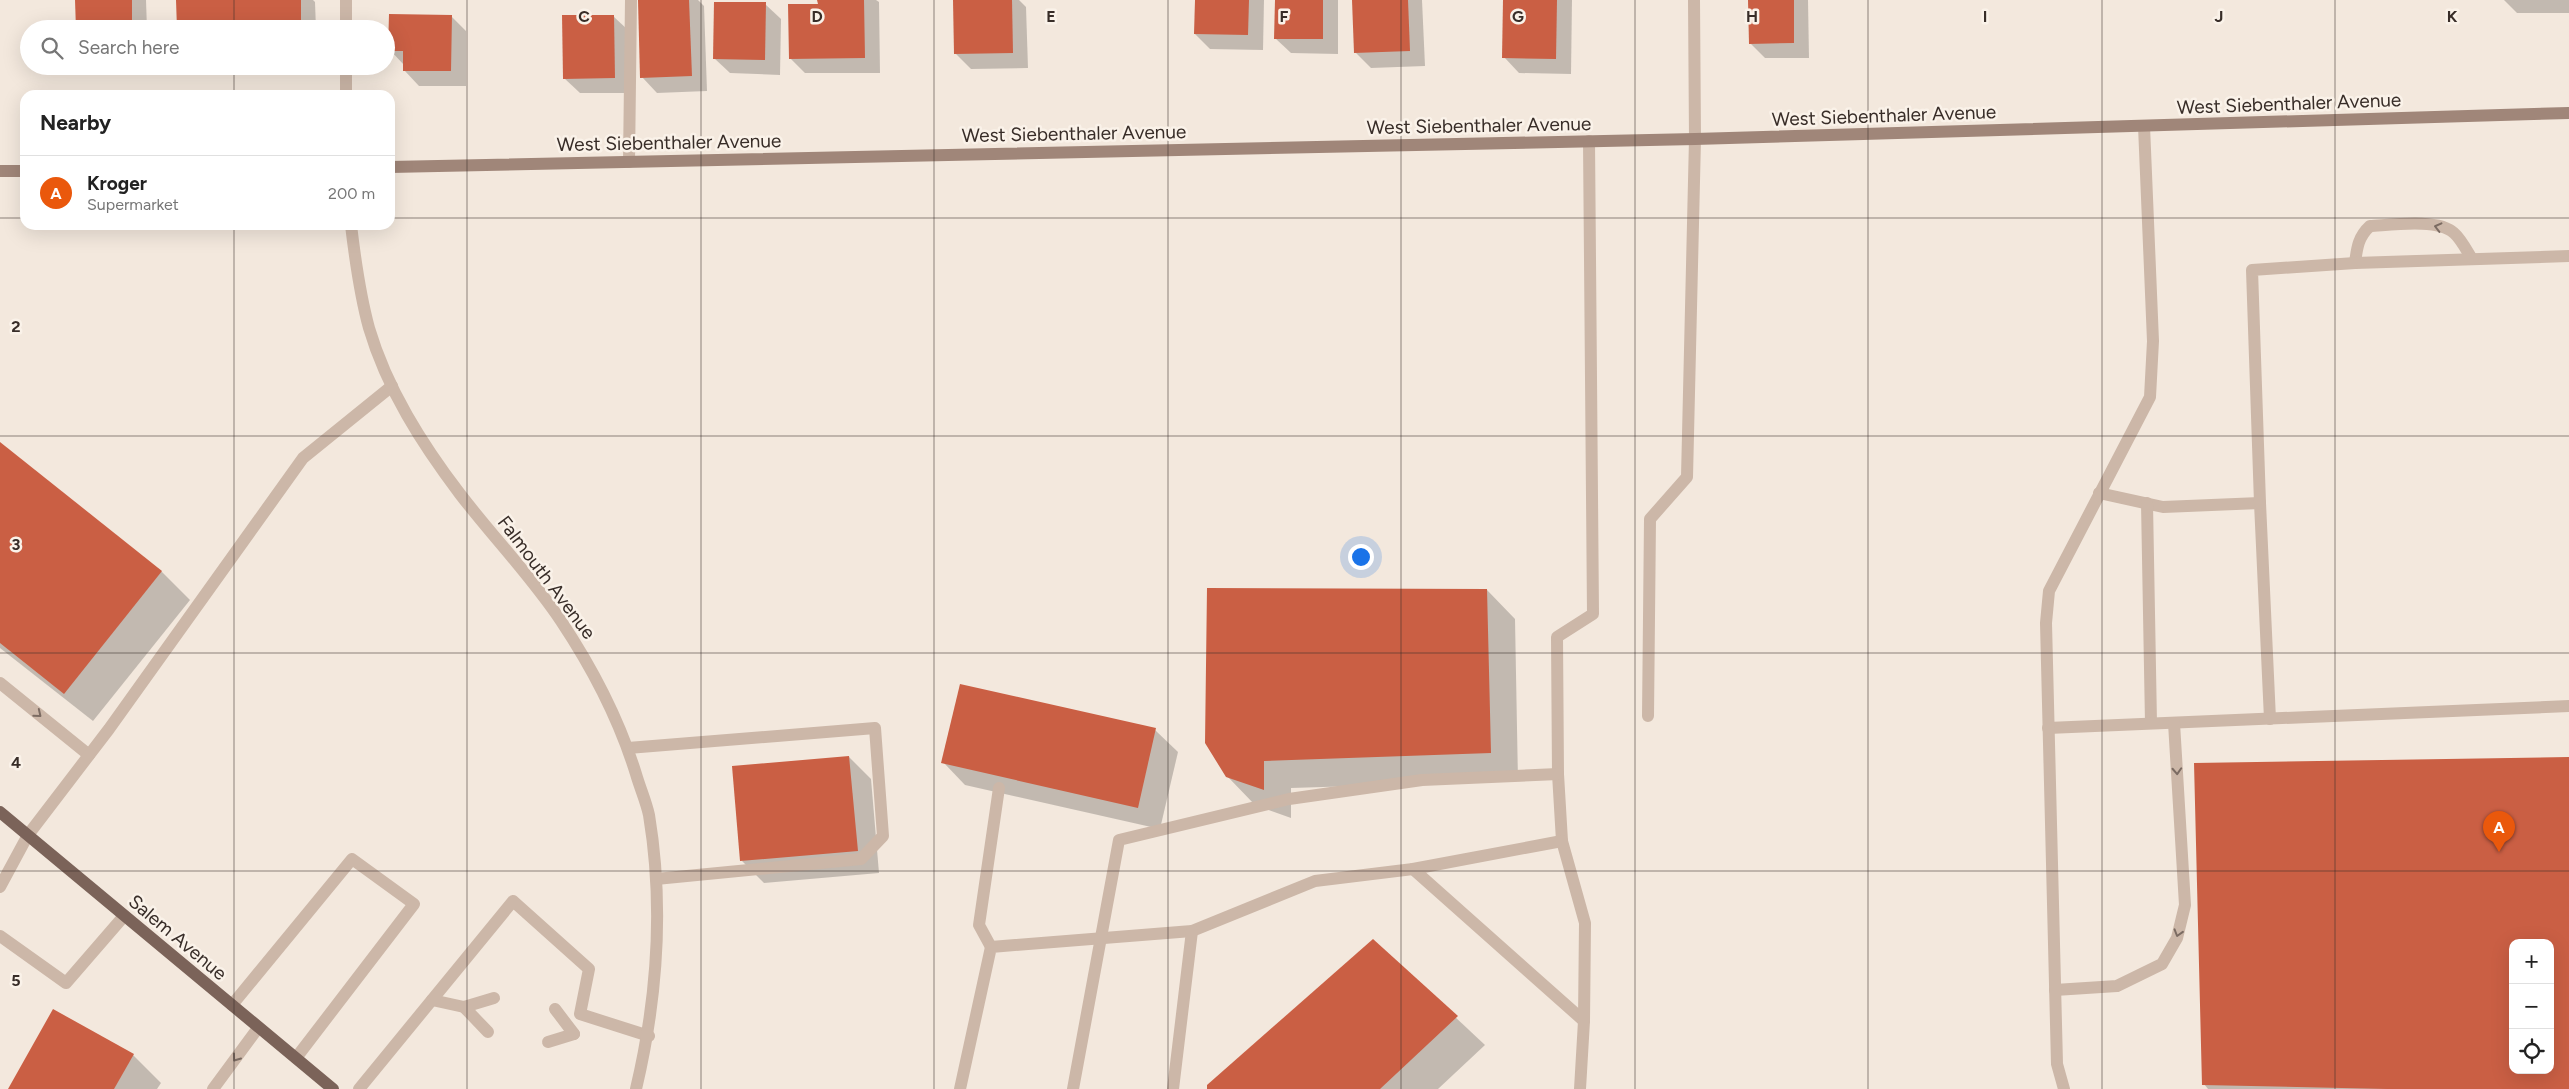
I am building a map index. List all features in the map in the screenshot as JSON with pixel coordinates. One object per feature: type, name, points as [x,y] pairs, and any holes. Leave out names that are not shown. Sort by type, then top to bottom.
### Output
[{"type":"main road","name":"West Siebenthaler Avenue","points":[[395,167],[1695,139],[2569,113]]},
{"type":"main road","points":[[0,171],[20,170]]},
{"type":"main road","name":"Salem Avenue","points":[[0,812],[333,1089]]},
{"type":"street","points":[[346,0],[346,20]]},
{"type":"street","points":[[629,162],[630,0]]},
{"type":"street","points":[[1648,716],[1650,519],[1687,477],[1695,139],[1694,0]]},
{"type":"street","points":[[346,75],[346,90]]},
{"type":"street","points":[[2064,1089],[2056,1064],[2046,623],[2048,591],[2150,397],[2153,341],[2144,126]]},
{"type":"street","points":[[1580,1089],[1584,1021],[1585,923],[1562,841],[1558,774],[1557,637],[1593,614],[1589,141]]},
{"type":"street","points":[[2355,262],[2358,242],[2362,234],[2370,226],[2417,224],[2437,226],[2454,232],[2472,259]]},
{"type":"street","name":"Falmouth Avenue","points":[[352,230],[370,328],[392,386],[421,440],[461,495],[560,619],[594,674],[628,748],[648,813],[656,880],[656,953],[649,1036],[636,1089]]},
{"type":"street","points":[[2270,719],[2252,270],[2355,262],[2569,256]]},
{"type":"street","points":[[0,887],[28,835],[89,755],[303,458],[392,386]]},
{"type":"street","points":[[2099,493],[2162,507],[2260,503]]},
{"type":"street","points":[[2147,503],[2151,723]]},
{"type":"street","points":[[0,683],[89,755]]},
{"type":"street","points":[[2048,728],[2569,706]]},
{"type":"street","points":[[2054,990],[2117,986],[2162,964],[2178,938],[2185,905],[2174,723]]},
{"type":"street","points":[[628,748],[875,728],[883,836],[861,859],[656,880]]},
{"type":"street","points":[[1073,1089],[1119,840],[1289,799],[1422,780],[1558,774]]},
{"type":"street","points":[[960,1089],[991,946],[979,925],[999,788]]},
{"type":"street","points":[[991,946],[1192,931],[1315,881],[1413,869],[1562,841]]},
{"type":"street","points":[[232,1005],[352,859],[414,904],[296,1058]]},
{"type":"street","points":[[1413,869],[1584,1021]]},
{"type":"street","points":[[359,1089],[513,901],[589,969],[574,1034]]},
{"type":"street","points":[[0,936],[66,983],[124,916]]},
{"type":"street","points":[[1173,1089],[1192,931]]},
{"type":"street","points":[[432,1000],[464,1007],[494,998]]},
{"type":"street","points":[[464,1007],[488,1032]]},
{"type":"street","points":[[555,1009],[574,1034]]},
{"type":"street","points":[[580,1014],[649,1036]]},
{"type":"street","points":[[213,1089],[258,1028]]},
{"type":"street","points":[[548,1042],[574,1034]]},
{"type":"building","points":[[75,0],[132,0],[132,20],[76,20]]},
{"type":"building","points":[[176,0],[301,0],[301,20],[177,20]]},
{"type":"building","points":[[638,0],[689,0],[692,76],[640,78]]},
{"type":"building","points":[[817,0],[864,0],[865,58],[789,59],[788,4],[818,4]]},
{"type":"building","points":[[953,0],[1012,0],[1013,53],[954,54]]},
{"type":"building","points":[[1195,0],[1249,0],[1248,35],[1194,34]]},
{"type":"building","points":[[1275,0],[1323,0],[1323,39],[1274,39]]},
{"type":"building","points":[[1352,0],[1408,0],[1410,51],[1354,53]]},
{"type":"building","points":[[1503,0],[1557,0],[1556,59],[1502,58]]},
{"type":"building","points":[[1748,0],[1794,0],[1794,43],[1749,44]]},
{"type":"building","points":[[714,2],[766,2],[765,60],[713,59]]},
{"type":"building","points":[[389,14],[452,15],[451,71],[403,71],[403,51],[395,51],[395,20],[389,20]]},
{"type":"building","points":[[562,15],[614,15],[615,78],[563,79]]},
{"type":"building","points":[[0,442],[162,571],[64,694],[0,643]]},
{"type":"building","points":[[1207,588],[1487,589],[1491,753],[1264,761],[1264,790],[1226,777],[1205,743]]},
{"type":"building","points":[[960,684],[1156,728],[1138,808],[941,763]]},
{"type":"building","points":[[849,756],[858,851],[740,861],[732,766]]},
{"type":"building","points":[[2569,757],[2569,1089],[2387,1089],[2202,1085],[2194,763]]},
{"type":"building","points":[[1373,939],[1458,1016],[1380,1089],[1207,1089],[1207,1085]]},
{"type":"building","points":[[53,1009],[134,1054],[114,1089],[8,1089]]},
{"type":"place","name":"Kroger","points":[[2499,852]]}]
